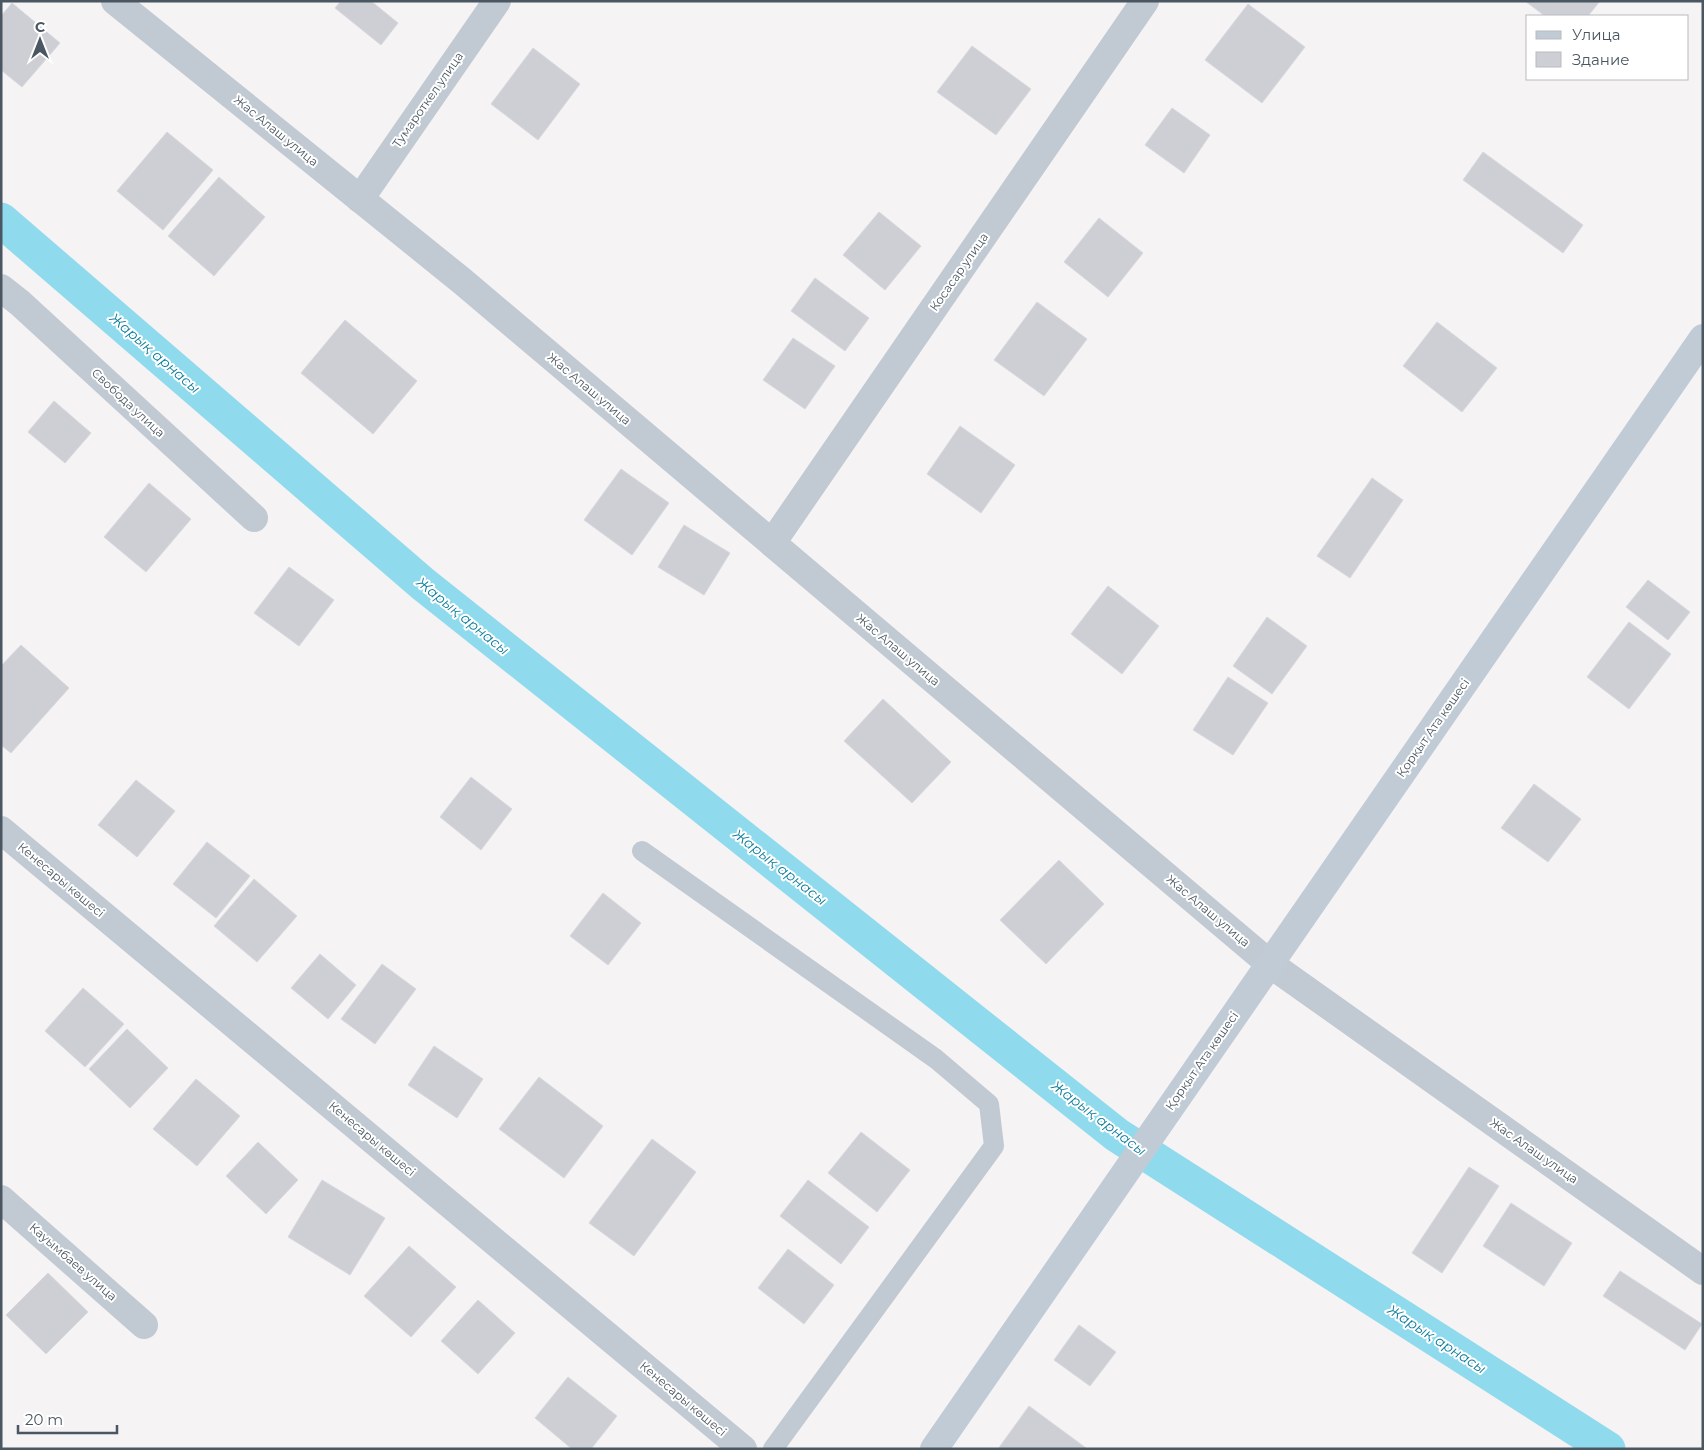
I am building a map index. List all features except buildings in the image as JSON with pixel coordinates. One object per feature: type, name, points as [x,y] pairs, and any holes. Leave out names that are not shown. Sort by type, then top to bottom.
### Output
[{"type":"main road","name":"Қорқыт Ата көшесі","points":[[934,1449],[1703,338]]},
{"type":"street","name":"Жас Алаш улица","points":[[115,1],[462,281],[1270,964],[1703,1271]]},
{"type":"street","name":"Тумароткел улица","points":[[360,199],[497,1]]},
{"type":"street","name":"Косасар улица","points":[[772,543],[1145,1]]},
{"type":"street","name":"Свобода улица","points":[[1,288],[254,518]]},
{"type":"street","name":"Кенесары көшесі","points":[[1,830],[743,1449]]},
{"type":"street","name":"Кауымбаев улица","points":[[1,1199],[144,1326]]},
{"type":"lane","points":[[642,851],[936,1059],[989,1104],[994,1146],[773,1449]]},
{"type":"waterway","name":"Жарық арнасы","points":[[1,220],[423,584],[1117,1135],[1608,1449]]}]
